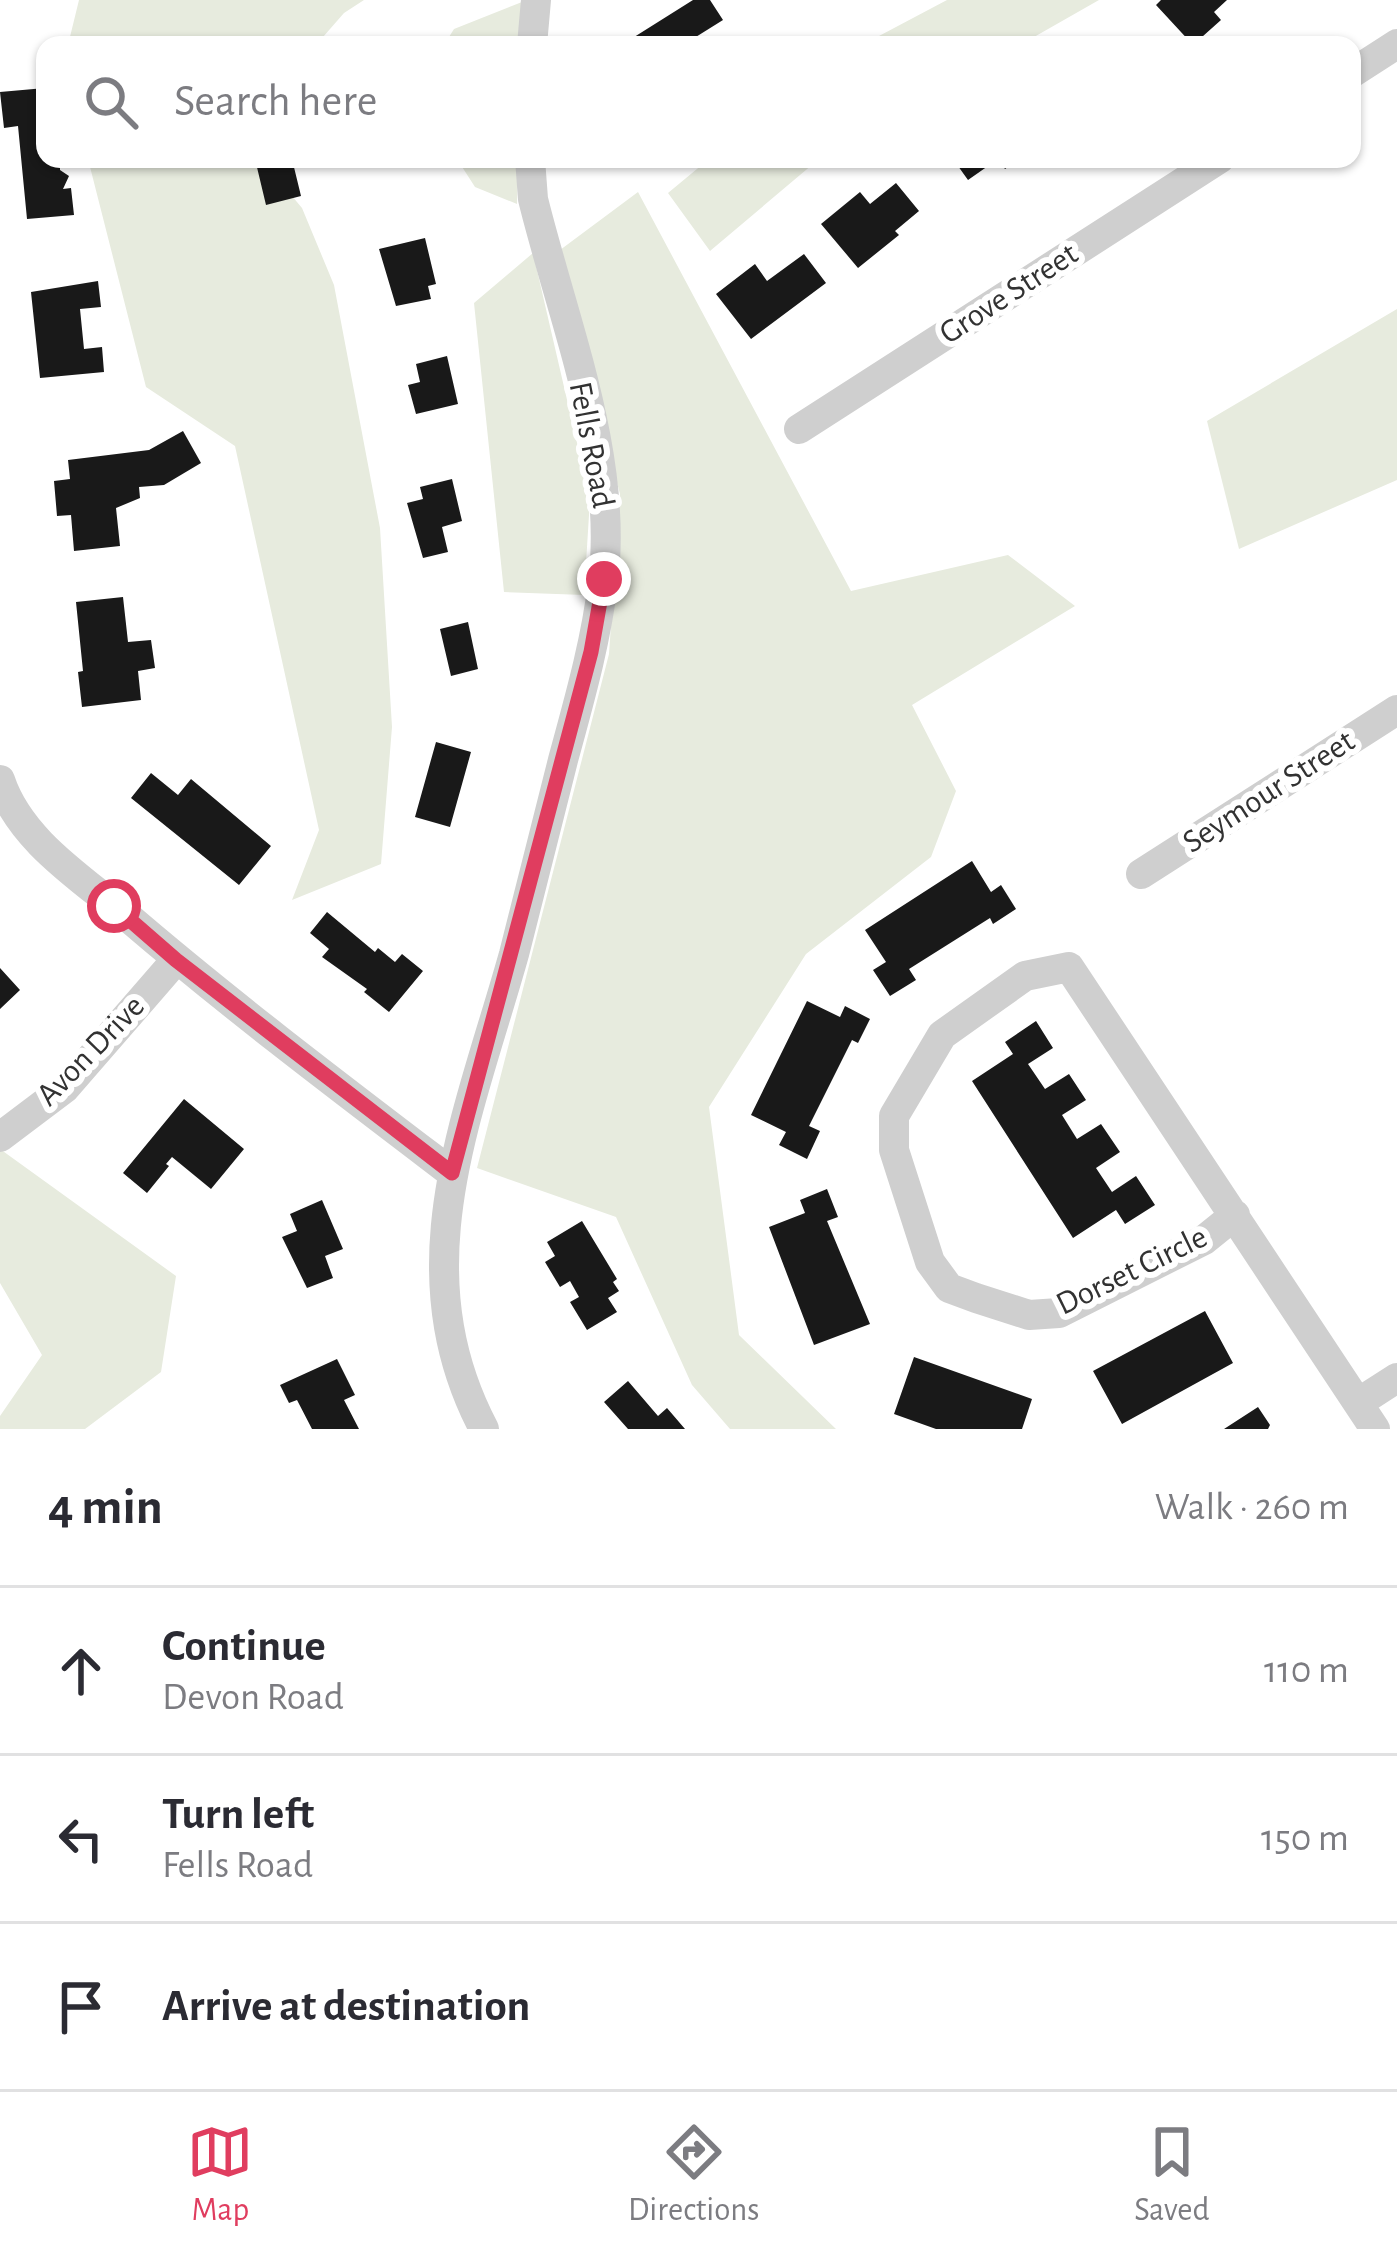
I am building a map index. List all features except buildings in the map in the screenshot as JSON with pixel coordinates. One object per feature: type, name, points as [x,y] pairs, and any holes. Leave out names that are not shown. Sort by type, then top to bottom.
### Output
[{"type":"street","points":[[533,36],[539,2]]},
{"type":"street","points":[[1361,67],[1397,44]]},
{"type":"street","name":"Fells Road","points":[[484,1429],[454,1358],[441,1280],[443,1235],[452,1173],[591,652],[604,579],[607,502],[596,436],[533,200],[531,168]]},
{"type":"street","name":"Grove Street","points":[[800,429],[1205,168]]},
{"type":"street","name":"Seymour Street","points":[[1141,874],[1397,710]]},
{"type":"street","points":[[0,781],[32,835],[176,960],[452,1173]]},
{"type":"street","name":"Avon Drive","points":[[0,1137],[65,1088],[176,960]]},
{"type":"street","name":"Dorset Circle","points":[[1069,967],[1235,1215],[1204,1240],[1059,1313],[1029,1315],[949,1288],[930,1262],[894,1150],[894,1116],[942,1036],[1025,976],[1069,967]]},
{"type":"street","points":[[1235,1215],[1367,1416],[1397,1378]]},
{"type":"shaded area","points":[[79,0],[364,0],[344,13],[324,36],[70,36]]},
{"type":"shaded area","points":[[947,0],[1099,0],[1036,36],[879,36]]},
{"type":"shaded area","points":[[522,2],[521,36],[450,36],[454,29]]},
{"type":"shaded area","points":[[90,168],[269,168],[302,208],[334,285],[380,528],[392,727],[381,864],[292,900],[319,830],[235,446],[146,387]]},
{"type":"shaded area","points":[[463,168],[518,168],[517,204],[475,187]]},
{"type":"shaded area","points":[[698,168],[808,168],[710,251],[668,193]]},
{"type":"shaded area","points":[[638,192],[851,591],[1008,555],[1075,606],[912,705],[956,791],[931,857],[806,954],[709,1107],[739,1335],[836,1429],[730,1429],[692,1385],[616,1217],[477,1168],[609,654],[620,494],[556,253]]},
{"type":"shaded area","points":[[533,253],[590,499],[584,595],[504,592],[474,303]]},
{"type":"shaded area","points":[[1397,309],[1397,480],[1239,549],[1207,421]]},
{"type":"shaded area","points":[[0,1149],[176,1276],[161,1372],[85,1429],[0,1429],[0,1416],[42,1355],[0,1283]]},
{"type":"route","points":[[114,906],[176,960],[452,1173],[591,652],[604,579]]}]
